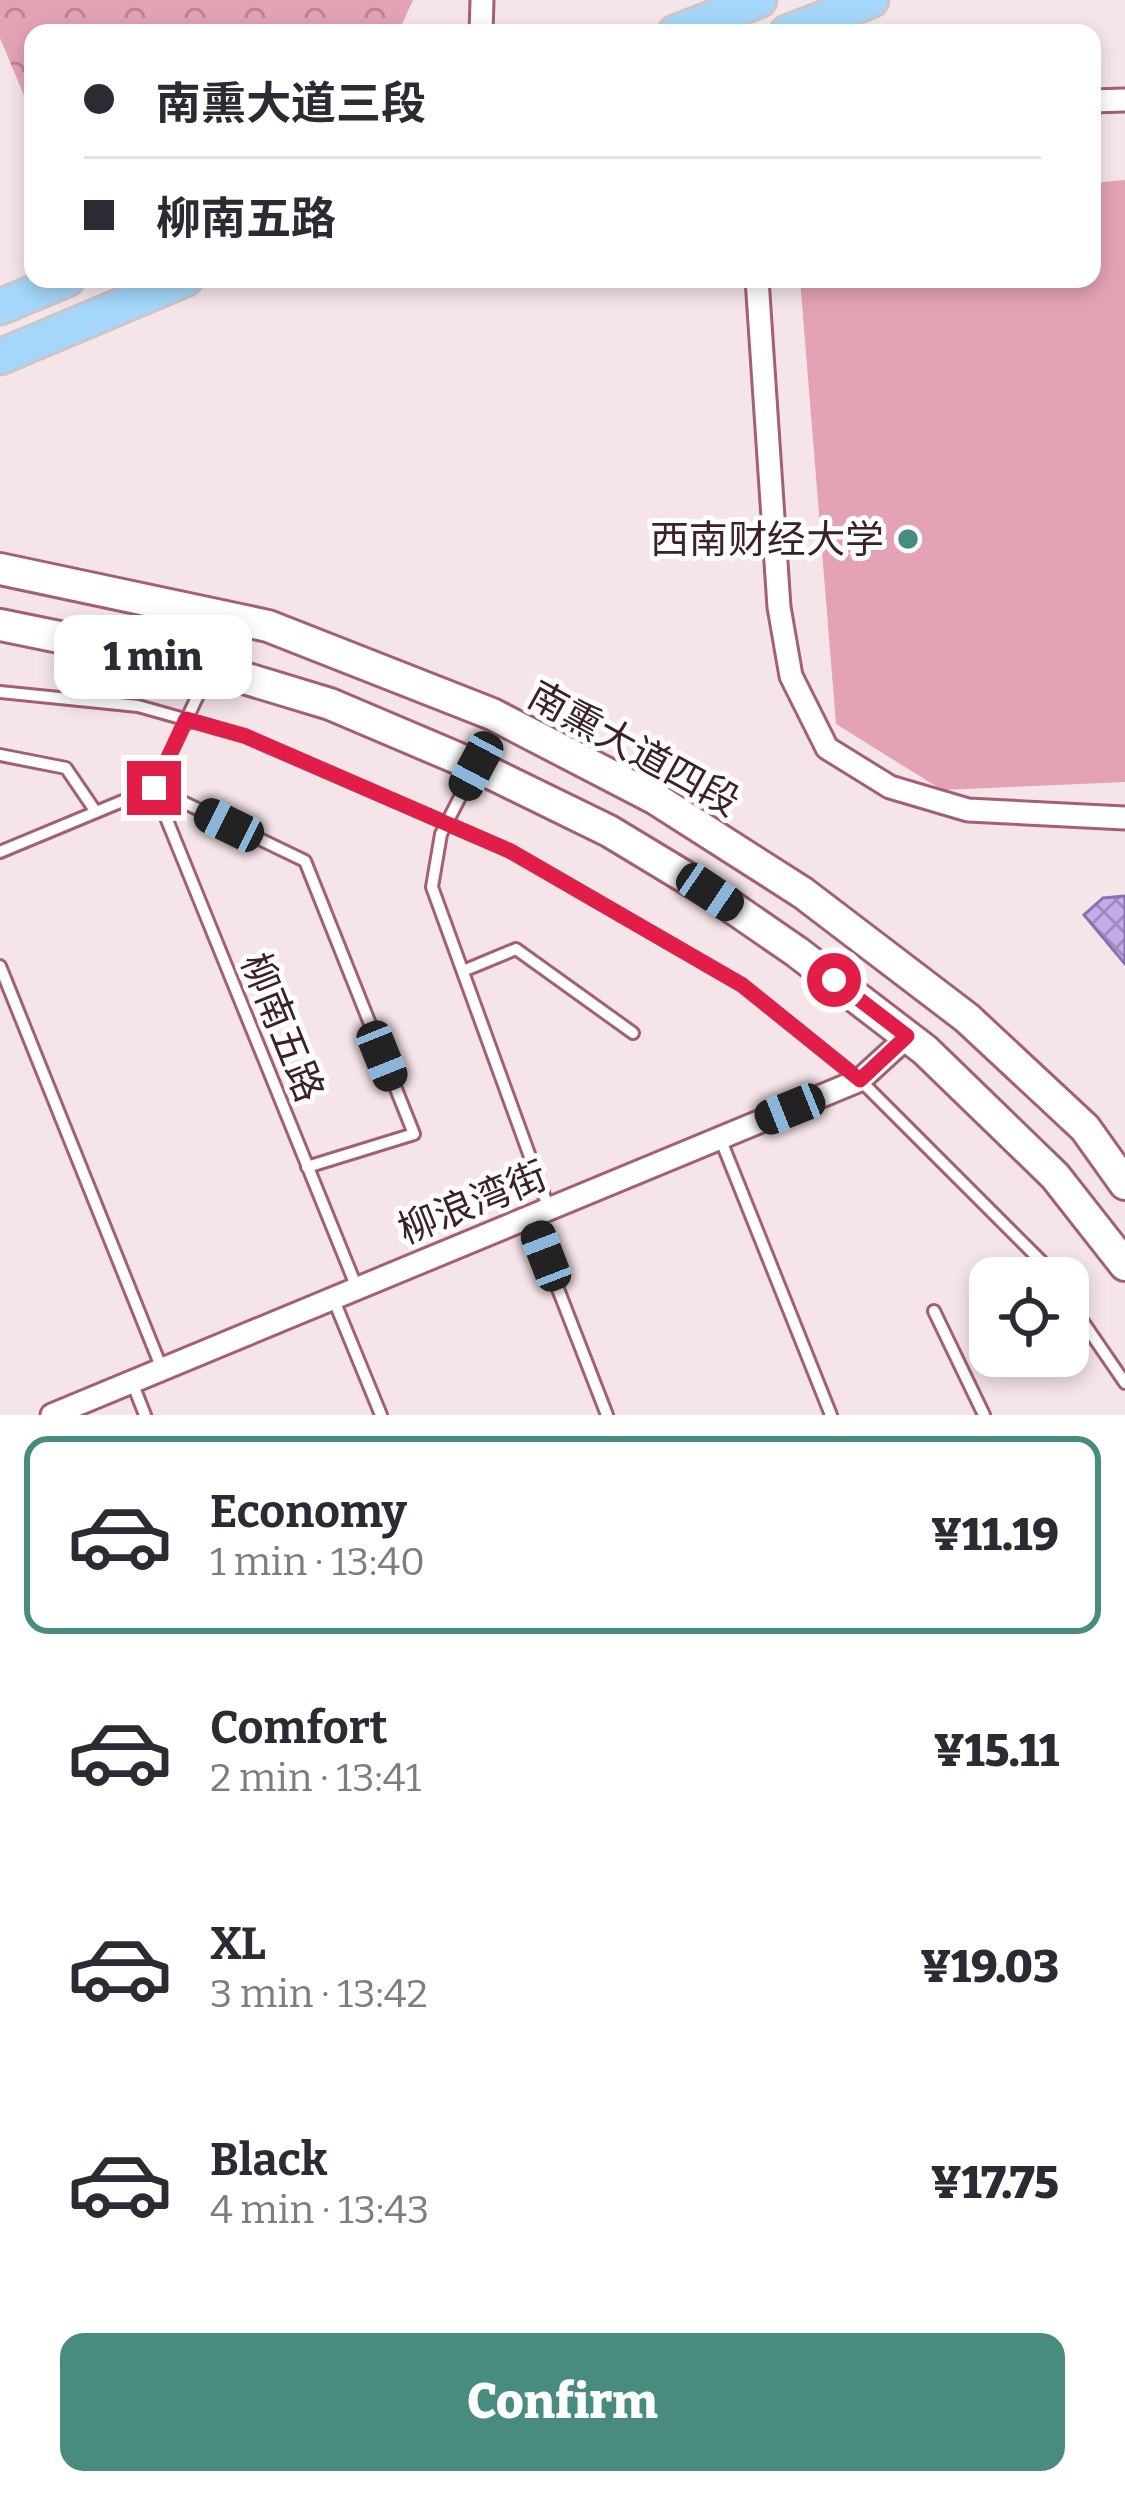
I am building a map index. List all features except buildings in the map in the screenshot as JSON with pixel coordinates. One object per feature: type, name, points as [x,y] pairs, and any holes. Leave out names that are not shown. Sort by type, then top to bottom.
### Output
[{"type":"main road","points":[[698,24],[759,0]]},
{"type":"main road","points":[[810,24],[871,0]]},
{"type":"main road","points":[[0,307],[46,288]]},
{"type":"main road","points":[[0,357],[163,288]]},
{"type":"main road","name":"南熏大道四段","points":[[0,569],[268,626],[492,714],[656,799],[802,893],[967,1018],[1084,1128],[1125,1184]]},
{"type":"main road","points":[[0,626],[211,668],[330,704],[476,766],[609,831],[797,952],[925,1050],[1054,1176],[1125,1265]]},
{"type":"street","points":[[759,288],[778,607],[791,676],[827,748],[890,787],[968,810],[1125,818]]},
{"type":"street","name":"柳浪湾街","points":[[52,1415],[860,1080],[907,1036]]},
{"type":"lane","points":[[0,852],[154,788],[211,668]]},
{"type":"lane","points":[[0,692],[138,706],[245,736],[510,851],[742,985],[860,1080],[1037,1257]]},
{"type":"lane","points":[[2,756],[66,768],[96,812]]},
{"type":"lane","points":[[476,766],[441,834],[432,887],[607,1415]]},
{"type":"lane","points":[[154,788],[305,861],[414,1134],[308,1167]]},
{"type":"lane","name":"柳南五路","points":[[154,788],[357,1288]]},
{"type":"lane","points":[[463,971],[516,949],[633,1033]]},
{"type":"lane","points":[[0,966],[162,1370]]},
{"type":"lane","points":[[720,1138],[831,1415]]},
{"type":"lane","points":[[333,1298],[381,1415]]},
{"type":"lane","points":[[934,1311],[984,1415]]},
{"type":"lane","points":[[1089,1331],[1125,1383]]},
{"type":"lane","points":[[132,1382],[145,1415]]},
{"type":"green space","points":[[0,0],[413,0],[402,24],[24,24],[24,95],[0,38]]},
{"type":"green space","points":[[1125,180],[1125,782],[942,790],[836,724],[801,288],[1101,288],[1101,182]]},
{"type":"place","name":"西南财经大学","points":[[908,539]]},
{"type":"route","points":[[154,788],[186,719],[245,736],[510,851],[742,985],[860,1080],[907,1036],[834,980]]}]
